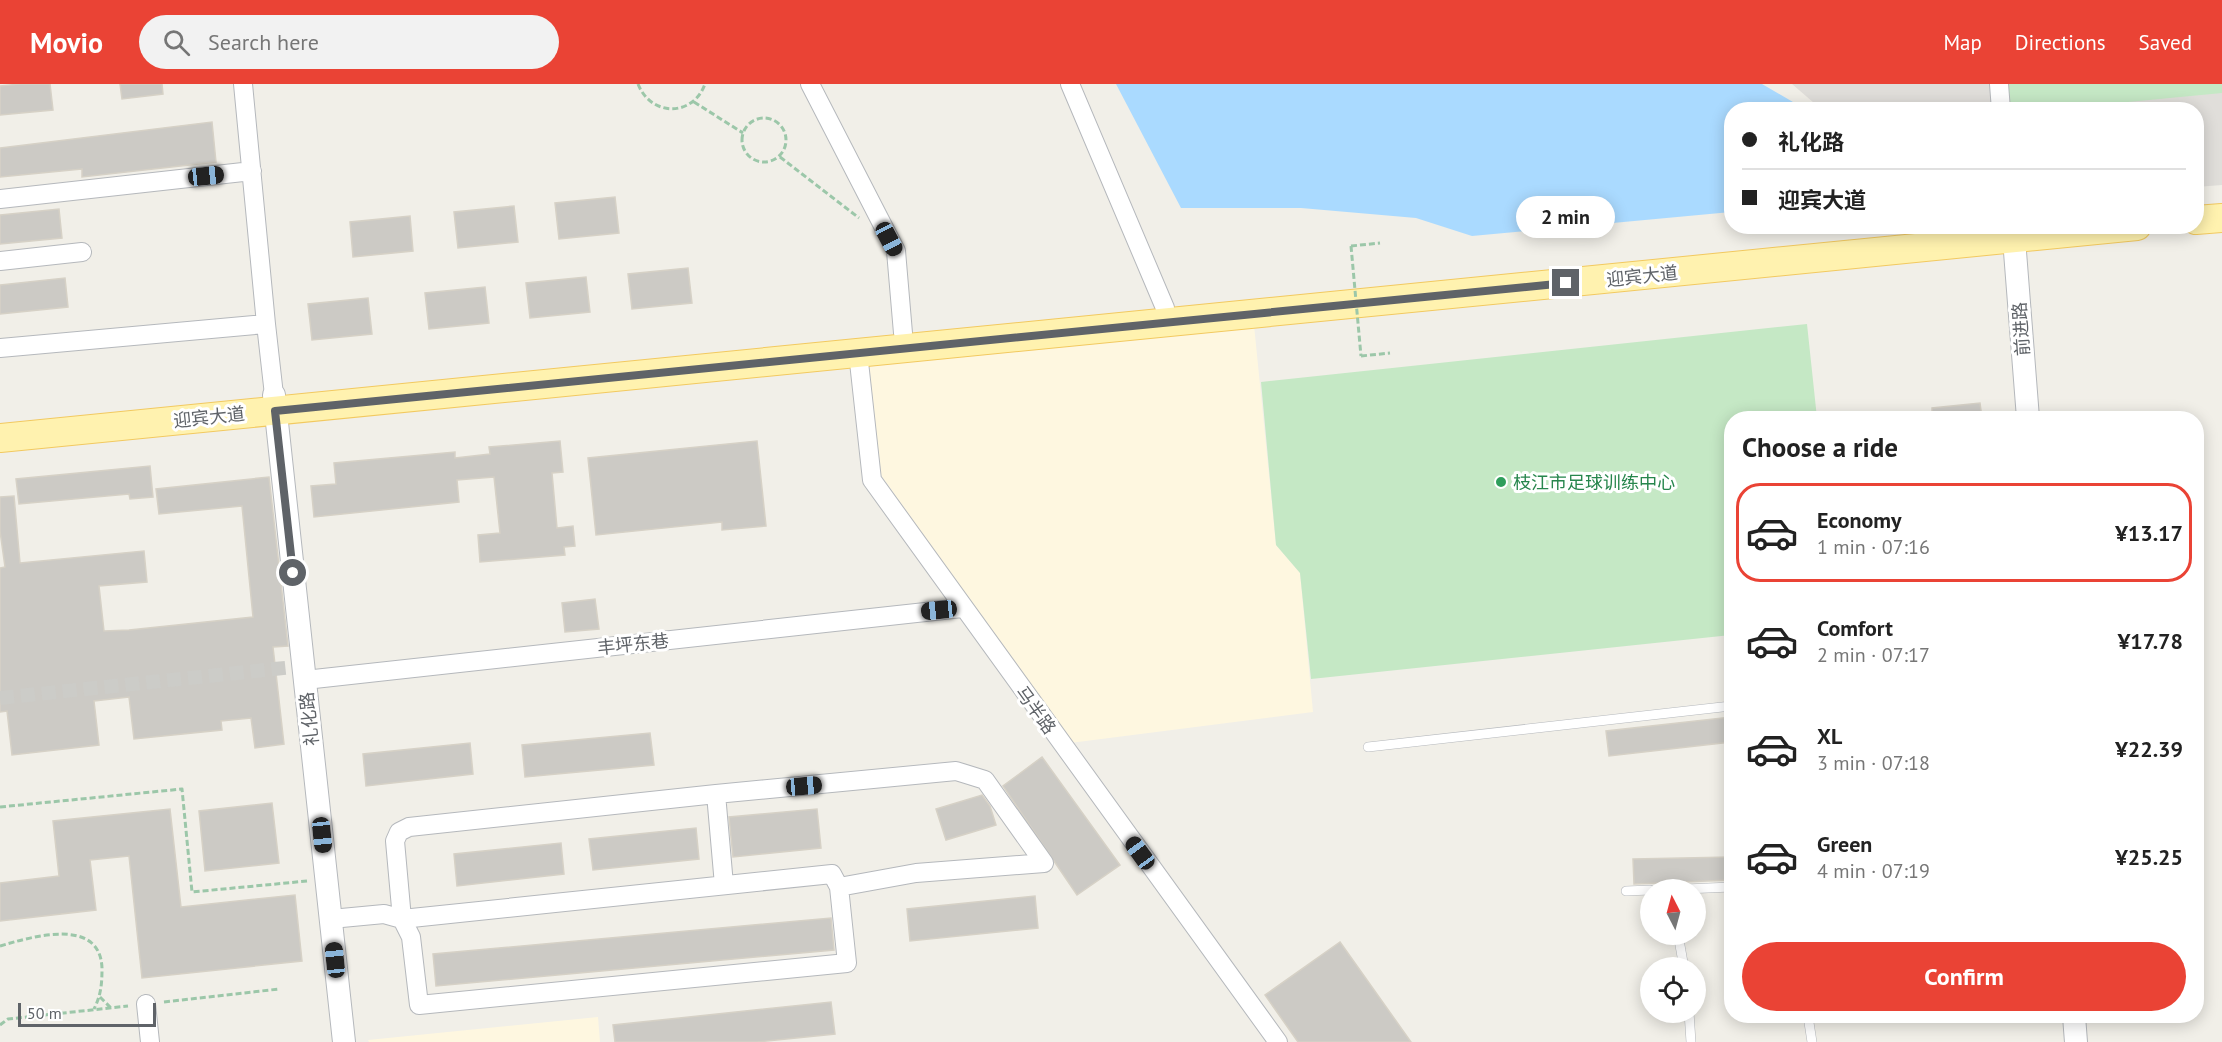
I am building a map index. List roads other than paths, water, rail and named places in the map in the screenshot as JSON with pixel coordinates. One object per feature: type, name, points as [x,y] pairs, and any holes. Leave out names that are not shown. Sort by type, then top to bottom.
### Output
[{"type":"main road","points":[[2204,205],[2222,203]]},
{"type":"main road","points":[[2204,219],[2222,218]]},
{"type":"main road","name":"迎宾大道","points":[[0,438],[275,403],[903,333],[1905,234]]},
{"type":"main road","name":"迎宾大道","points":[[0,422],[275,403],[858,353],[2004,234]]},
{"type":"street","points":[[243,84],[275,403]]},
{"type":"street","points":[[810,84],[896,251],[903,333]]},
{"type":"street","points":[[1070,84],[1165,308]]},
{"type":"street","points":[[1999,84],[2000,102]]},
{"type":"street","points":[[0,199],[252,171]]},
{"type":"street","name":"前进路","points":[[2014,234],[2027,411]]},
{"type":"street","points":[[0,261],[82,252]]},
{"type":"street","points":[[0,348],[266,324]]},
{"type":"street","name":"马半路","points":[[858,353],[872,480],[962,608],[1278,1042]]},
{"type":"street","name":"礼化路","points":[[275,403],[344,1042]]},
{"type":"street","name":"丰坪东巷","points":[[305,680],[962,608]]},
{"type":"street","points":[[331,919],[384,914],[402,920],[832,874],[839,887],[846,963],[419,1005],[411,937],[402,920],[396,841],[399,832],[409,827],[956,771],[985,780],[1044,862],[916,873],[839,887]]},
{"type":"street","points":[[716,794],[724,885]]},
{"type":"street","points":[[146,1004],[150,1042]]},
{"type":"street","points":[[2075,1023],[2076,1042]]},
{"type":"lane","points":[[1368,747],[1724,707]]},
{"type":"lane","points":[[1706,888],[1724,887]]},
{"type":"lane","points":[[1626,891],[1640,890]]},
{"type":"lane","points":[[1690,1023],[1691,1042]]},
{"type":"lane","points":[[1809,1023],[1812,1042]]},
{"type":"water","points":[[1116,84],[1762,84],[1793,102],[1724,102],[1724,213],[1472,236],[1416,218],[1301,208],[1181,208]]},
{"type":"tunnel","points":[[0,698],[303,666]]},
{"type":"place","name":"枝江市足球训练中心","points":[[1501,482]]}]
